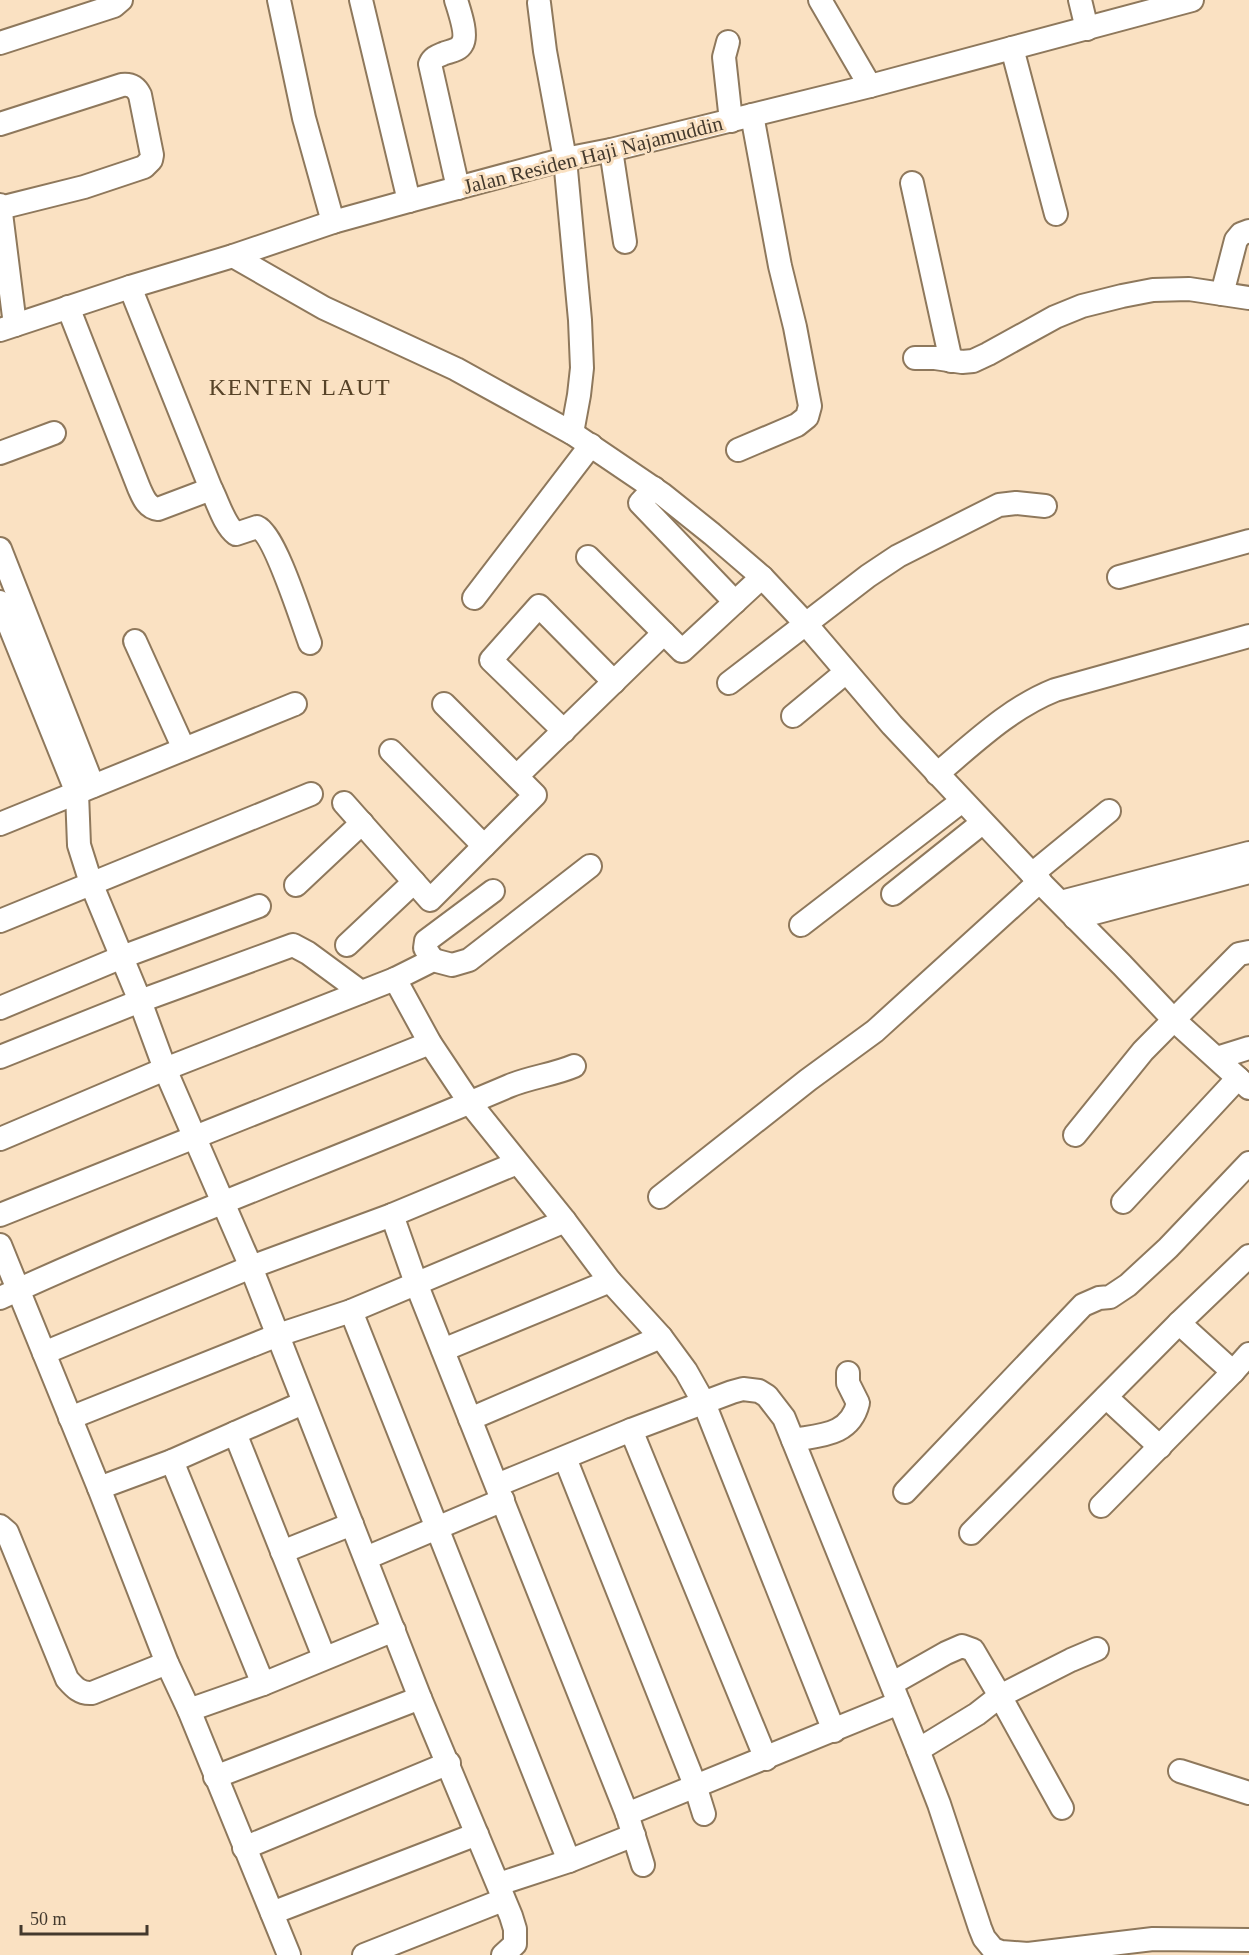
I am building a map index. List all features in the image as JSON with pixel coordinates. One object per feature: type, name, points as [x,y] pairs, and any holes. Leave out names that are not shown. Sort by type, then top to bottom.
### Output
[{"type":"street","points":[[0,43],[114,6],[121,0]]},
{"type":"street","points":[[279,0],[304,118],[333,222]]},
{"type":"street","points":[[361,0],[409,201]]},
{"type":"street","points":[[456,0],[463,25],[462,44],[457,49],[435,57],[430,64],[458,188]]},
{"type":"street","points":[[820,0],[870,86]]},
{"type":"street","points":[[1080,0],[1086,29]]},
{"type":"street","name":"Jalan Residen Haji Najamuddin","points":[[7,328],[333,222],[565,159],[611,150],[870,86],[1192,0]]},
{"type":"street","points":[[539,3],[545,51],[565,159],[577,286],[582,368],[572,433]]},
{"type":"street","points":[[728,42],[724,57],[780,266],[795,327],[810,406],[807,417],[797,425],[738,450]]},
{"type":"street","points":[[1012,48],[1056,214]]},
{"type":"street","points":[[0,124],[122,85],[130,85],[140,94],[152,155],[152,160],[144,167],[84,187],[0,206],[7,328]]},
{"type":"street","points":[[611,150],[625,242]]},
{"type":"street","points":[[912,183],[951,361]]},
{"type":"street","points":[[1222,294],[1236,240],[1241,234],[1249,231]]},
{"type":"street","points":[[233,256],[324,308],[456,369],[572,433],[654,488],[736,554],[762,577],[805,623],[846,672],[982,822],[1173,1019],[1244,1083],[1123,1202]]},
{"type":"street","points":[[130,287],[211,489],[233,533],[238,534],[257,527],[265,532],[279,560],[310,643]]},
{"type":"street","points":[[915,358],[968,362],[980,358],[1055,316],[1082,306],[1154,290],[1189,289],[1249,298]]},
{"type":"street","points":[[68,307],[139,488],[148,505],[153,509],[158,509],[211,489]]},
{"type":"street","points":[[0,453],[54,433]]},
{"type":"street","points":[[474,598],[591,445]]},
{"type":"street","points":[[654,488],[640,504],[735,602]]},
{"type":"street","points":[[729,683],[805,623],[898,556],[959,527],[994,507],[1010,503],[1045,506]]},
{"type":"street","points":[[1119,577],[1249,541]]},
{"type":"street","points":[[0,549],[5,593],[85,790],[79,845],[91,883],[140,1000],[165,1069],[251,1267],[420,1698],[449,1762],[501,1892],[515,1929],[513,1951]]},
{"type":"street","points":[[713,579],[736,554]]},
{"type":"street","points":[[588,557],[682,651],[762,577]]},
{"type":"street","points":[[564,731],[491,660],[539,606],[614,682]]},
{"type":"street","points":[[518,776],[664,633]]},
{"type":"street","points":[[937,774],[1032,699],[1055,690],[1249,636]]},
{"type":"street","points":[[135,641],[184,749]]},
{"type":"street","points":[[793,716],[846,672]]},
{"type":"street","points":[[0,824],[295,704]]},
{"type":"street","points":[[344,803],[430,900],[535,795],[444,704]]},
{"type":"street","points":[[392,751],[483,846]]},
{"type":"street","points":[[0,921],[311,794]]},
{"type":"street","points":[[801,925],[962,801]]},
{"type":"street","points":[[660,1197],[798,1087],[875,1031],[1109,811]]},
{"type":"street","points":[[893,894],[982,822]]},
{"type":"street","points":[[296,885],[362,823]]},
{"type":"street","points":[[1068,910],[1249,852]]},
{"type":"street","points":[[0,1139],[165,1069],[395,979],[433,960],[452,965],[470,960],[590,866]]},
{"type":"street","points":[[1068,910],[1249,872]]},
{"type":"street","points":[[347,945],[414,882]]},
{"type":"street","points":[[433,960],[425,948],[426,941],[493,891]]},
{"type":"street","points":[[0,1008],[122,957],[259,906]]},
{"type":"street","points":[[0,1057],[140,1000],[292,945],[308,953],[361,992]]},
{"type":"street","points":[[1075,1135],[1122,1075],[1173,1019],[1239,954],[1249,952]]},
{"type":"street","points":[[395,979],[430,1043],[470,1103],[610,1281],[661,1337],[686,1371],[704,1403],[834,1731]]},
{"type":"street","points":[[0,1215],[430,1043]]},
{"type":"street","points":[[1217,1058],[1249,1048]]},
{"type":"street","points":[[8,1294],[222,1202],[521,1082],[558,1073],[574,1066]]},
{"type":"street","points":[[44,1353],[251,1267],[392,1215],[518,1163]]},
{"type":"street","points":[[905,1492],[1083,1305],[1099,1298],[1110,1297],[1128,1285],[1168,1248],[1249,1163]]},
{"type":"street","points":[[392,1215],[416,1283],[631,1824],[644,1864]]},
{"type":"street","points":[[70,1419],[278,1335],[351,1311],[565,1221]]},
{"type":"street","points":[[0,1245],[8,1294],[44,1353],[167,1663],[189,1710],[289,1955]]},
{"type":"street","points":[[971,1533],[1179,1323],[1249,1256]]},
{"type":"street","points":[[443,1350],[610,1281]]},
{"type":"street","points":[[351,1311],[569,1861]]},
{"type":"street","points":[[1179,1323],[1233,1372]]},
{"type":"street","points":[[470,1419],[661,1337]]},
{"type":"street","points":[[1101,1506],[1249,1354]]},
{"type":"street","points":[[793,1440],[824,1437],[850,1421],[858,1403],[848,1383],[848,1373]]},
{"type":"street","points":[[366,1558],[436,1530],[500,1492],[565,1458],[732,1392],[743,1389],[759,1391],[767,1396],[784,1418],[939,1804],[980,1928],[984,1938],[993,1949],[1001,1952],[1028,1953],[1153,1939],[1249,1940]]},
{"type":"street","points":[[1106,1397],[1160,1447]]},
{"type":"street","points":[[99,1488],[172,1461],[303,1403]]},
{"type":"street","points":[[631,1430],[766,1759]]},
{"type":"street","points":[[235,1433],[324,1658]]},
{"type":"street","points":[[565,1458],[695,1785],[704,1814]]},
{"type":"street","points":[[172,1461],[263,1684]]},
{"type":"street","points":[[282,1552],[352,1524]]},
{"type":"street","points":[[0,1526],[7,1532],[67,1679],[76,1689],[92,1693],[167,1663]]},
{"type":"street","points":[[189,1710],[263,1684],[394,1630]]},
{"type":"street","points":[[364,1955],[569,1861],[695,1785],[834,1731],[896,1693],[946,1653],[962,1646],[973,1650],[1062,1808]]},
{"type":"street","points":[[918,1750],[970,1719],[1000,1696],[1097,1649]]},
{"type":"street","points":[[215,1777],[420,1698]]},
{"type":"street","points":[[244,1848],[449,1762]]},
{"type":"street","points":[[1180,1771],[1249,1793]]},
{"type":"street","points":[[272,1913],[477,1834]]},
{"type":"district","name":"KENTEN LAUT","points":[[300,387]]}]
